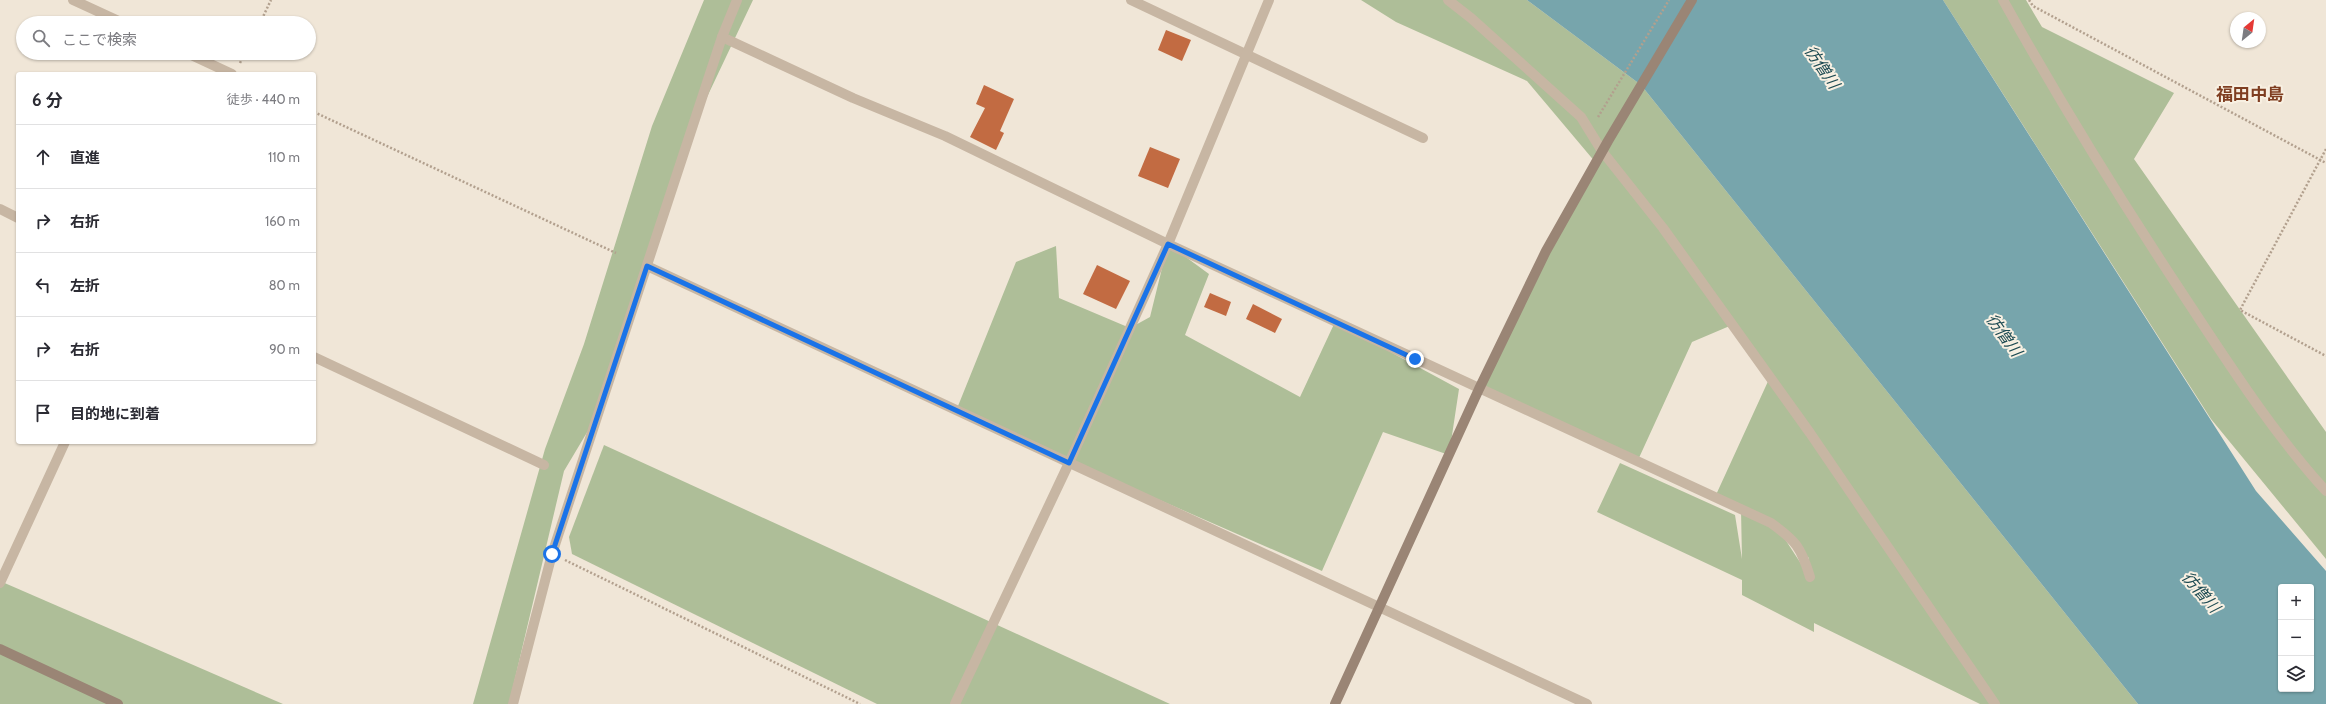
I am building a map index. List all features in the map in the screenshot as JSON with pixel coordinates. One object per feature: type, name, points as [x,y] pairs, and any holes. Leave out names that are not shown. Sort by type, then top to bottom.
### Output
[{"type":"street","points":[[73,0],[108,16]]},
{"type":"street","points":[[512,704],[552,554],[722,37],[738,0]]},
{"type":"street","points":[[1131,0],[1246,56],[1422,138]]},
{"type":"street","points":[[956,704],[1069,463],[1168,244],[1269,0]]},
{"type":"street","points":[[1448,0],[1581,117],[1602,151],[1663,228],[1733,323],[1995,704]]},
{"type":"street","points":[[1335,704],[1479,389],[1546,251],[1602,151],[1692,0]]},
{"type":"street","points":[[2003,0],[2041,68],[2115,191],[2222,354],[2306,470],[2326,491]]},
{"type":"street","points":[[722,37],[853,98],[945,136],[1168,244],[1479,389],[1638,460],[1771,523],[1792,538],[1802,552],[1810,577]]},
{"type":"street","points":[[202,60],[228,72]]},
{"type":"street","points":[[0,209],[16,217]]},
{"type":"street","points":[[647,266],[1587,704]]},
{"type":"street","points":[[316,358],[544,465]]},
{"type":"street","points":[[0,583],[64,444]]},
{"type":"street","points":[[0,649],[118,704]]},
{"type":"path","points":[[263,16],[271,0]]},
{"type":"path","points":[[1590,131],[1669,0]]},
{"type":"path","points":[[2029,0],[2033,6],[2326,163]]},
{"type":"path","points":[[316,113],[616,253]]},
{"type":"path","points":[[2326,150],[2240,310],[2326,356]]},
{"type":"path","points":[[552,554],[860,704]]},
{"type":"green space","points":[[704,0],[753,0],[689,135],[595,419],[564,471],[509,704],[473,704],[545,449],[584,344],[652,126]]},
{"type":"green space","points":[[1361,0],[1527,0],[1641,85],[2138,704],[1980,704],[1814,623],[1814,632],[1742,595],[1742,580],[1597,512],[1620,463],[1735,515],[1742,559],[1741,510],[1715,497],[1770,377],[1732,325],[1692,342],[1638,460],[1479,389],[1596,163],[1527,81],[1396,22]],"holes":[[[1779,530],[1809,558],[1809,576]]]},
{"type":"green space","points":[[1943,0],[2026,0],[2042,27],[2174,93],[2134,159],[2326,432],[2326,559],[2211,419]]},
{"type":"green space","points":[[1168,244],[1209,274],[1185,335],[1300,397],[1335,322],[1459,389],[1449,455],[1383,432],[1322,571],[956,411],[1016,262],[1056,246],[1059,298],[1130,328],[1150,317]]},
{"type":"green space","points":[[604,445],[1170,704],[877,704],[572,554],[569,537]]},
{"type":"green space","points":[[0,581],[283,704],[0,704]]},
{"type":"water","name":"彷僧川","points":[[1527,0],[1943,0],[2256,491],[2326,571],[2326,704],[2138,704],[1641,85]]},
{"type":"building","points":[[1166,30],[1191,40],[1182,61],[1158,50]]},
{"type":"building","points":[[984,85],[1014,99],[1000,131],[1004,133],[996,150],[970,137],[985,108],[976,104]]},
{"type":"building","points":[[1150,147],[1180,159],[1168,188],[1138,176]]},
{"type":"building","points":[[1097,265],[1130,281],[1116,309],[1083,294]]},
{"type":"building","points":[[1210,293],[1231,302],[1226,316],[1204,307]]},
{"type":"building","points":[[1253,304],[1282,319],[1275,333],[1246,319]]},
{"type":"district","name":"福田中島","points":[[2250,94]]},
{"type":"route","points":[[552,554],[595,419],[647,266],[1069,463],[1168,244],[1415,359]]}]
